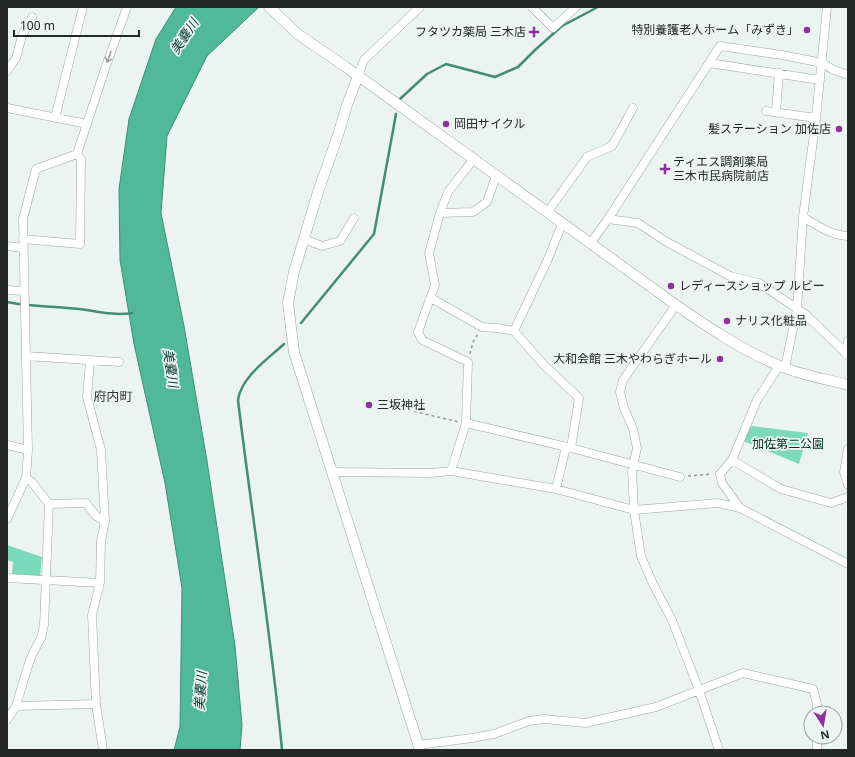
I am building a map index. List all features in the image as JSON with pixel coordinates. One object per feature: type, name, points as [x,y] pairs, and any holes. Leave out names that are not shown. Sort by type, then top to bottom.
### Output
[{"type":"street","points":[[55,118],[83,7]]},
{"type":"street","points":[[7,246],[23,244],[80,244],[80,159],[77,154],[127,7]]},
{"type":"street","points":[[269,7],[299,35],[725,339],[782,367],[848,385]]},
{"type":"street","points":[[420,7],[364,60],[347,105],[304,239],[294,272],[288,303],[294,352],[419,747],[494,734],[529,721],[544,719],[584,723],[656,707],[743,672],[813,689],[817,705]]},
{"type":"street","points":[[532,7],[553,28],[576,7]]},
{"type":"street","points":[[740,508],[722,483],[720,474],[732,460],[757,400],[782,367],[797,309],[803,218],[816,118],[827,7]]},
{"type":"street","points":[[7,71],[16,58],[22,36],[32,17]]},
{"type":"street","points":[[590,244],[608,219],[720,46],[782,55],[822,63],[834,70],[848,75]]},
{"type":"street","points":[[709,63],[820,80]]},
{"type":"street","points":[[776,112],[779,73]]},
{"type":"street","points":[[7,108],[87,124]]},
{"type":"street","points":[[547,213],[587,157],[612,146],[634,108]]},
{"type":"street","points":[[766,111],[816,118]]},
{"type":"street","points":[[7,520],[26,478],[28,450],[23,219],[36,169],[77,154]]},
{"type":"street","points":[[451,471],[466,423],[468,362],[422,340],[418,332],[435,285],[429,253],[440,213],[448,192],[473,160]]},
{"type":"street","points":[[440,213],[473,212],[487,202],[496,176]]},
{"type":"street","points":[[304,239],[322,246],[340,241],[354,218]]},
{"type":"street","points":[[803,218],[825,230],[848,236]]},
{"type":"street","points":[[608,219],[638,223],[665,241],[730,276],[759,283],[797,309],[847,355]]},
{"type":"street","points":[[514,331],[548,259],[562,224]]},
{"type":"street","points":[[7,290],[24,290]]},
{"type":"street","points":[[431,298],[482,327],[514,331],[543,364],[578,398],[569,447],[556,489]]},
{"type":"street","points":[[676,305],[623,380],[620,392],[624,408],[633,429],[637,448],[632,470],[634,510],[641,556],[653,584],[672,620],[719,750]]},
{"type":"street","points":[[847,355],[848,341]]},
{"type":"street","points":[[26,356],[119,362]]},
{"type":"street","points":[[90,361],[87,397],[100,450],[105,521],[101,541],[100,582],[92,615],[96,704],[103,750]]},
{"type":"street","points":[[466,423],[569,447],[680,477]]},
{"type":"street","points":[[7,445],[28,450]]},
{"type":"street","points":[[848,449],[844,472],[848,485]]},
{"type":"street","points":[[732,460],[781,489],[831,503],[848,497]]},
{"type":"street","points":[[333,472],[430,473],[451,471],[556,489],[634,510],[718,503],[740,508],[848,564]]},
{"type":"street","points":[[7,720],[16,706],[28,666],[43,633],[49,504],[32,482],[26,478]]},
{"type":"street","points":[[49,504],[86,503],[96,516],[105,521]]},
{"type":"street","points":[[7,578],[100,582]]},
{"type":"street","points":[[16,706],[96,704]]},
{"type":"path","points":[[468,362],[473,342],[482,327]]},
{"type":"path","points":[[408,410],[466,423]]},
{"type":"path","points":[[680,477],[720,474]]},
{"type":"green space","name":"加佐第二公園","points":[[751,426],[808,433],[799,464],[741,440]]},
{"type":"green space","points":[[7,545],[42,557],[40,576],[12,575],[13,562],[7,560]]},
{"type":"water","name":"美嚢川","points":[[176,7],[259,7],[207,56],[167,136],[161,213],[184,326],[207,461],[235,646],[242,725],[240,750],[174,750],[180,727],[182,588],[165,483],[134,344],[120,260],[119,189],[129,119],[156,39]]},
{"type":"waterway","points":[[400,99],[427,74],[446,64],[495,77],[518,67],[562,26],[598,7]]},
{"type":"waterway","points":[[301,323],[374,234],[396,114]]},
{"type":"waterway","points":[[7,302],[25,305],[79,309],[112,314],[132,313]]},
{"type":"waterway","points":[[282,750],[278,706],[238,400],[240,392],[250,376],[263,362],[284,344]]},
{"type":"place","name":"特別養護老人ホーム「みずき」","points":[[807,30]]},
{"type":"place","name":"フタツカ薬局 三木店","points":[[534,32]]},
{"type":"place","name":"岡田サイクル","points":[[446,124]]},
{"type":"place","name":"髪ステーション 加佐店","points":[[839,129]]},
{"type":"place","name":"ティエス調剤薬局 三木市民病院前店","points":[[665,169]]},
{"type":"place","name":"レディースショップ ルビー","points":[[671,286]]},
{"type":"place","name":"ナリス化粧品","points":[[727,321]]},
{"type":"place","name":"大和会館 三木やわらぎホール","points":[[720,359]]},
{"type":"place","name":"三坂神社","points":[[369,405]]},
{"type":"district","name":"府内町","points":[[113,396]]}]
